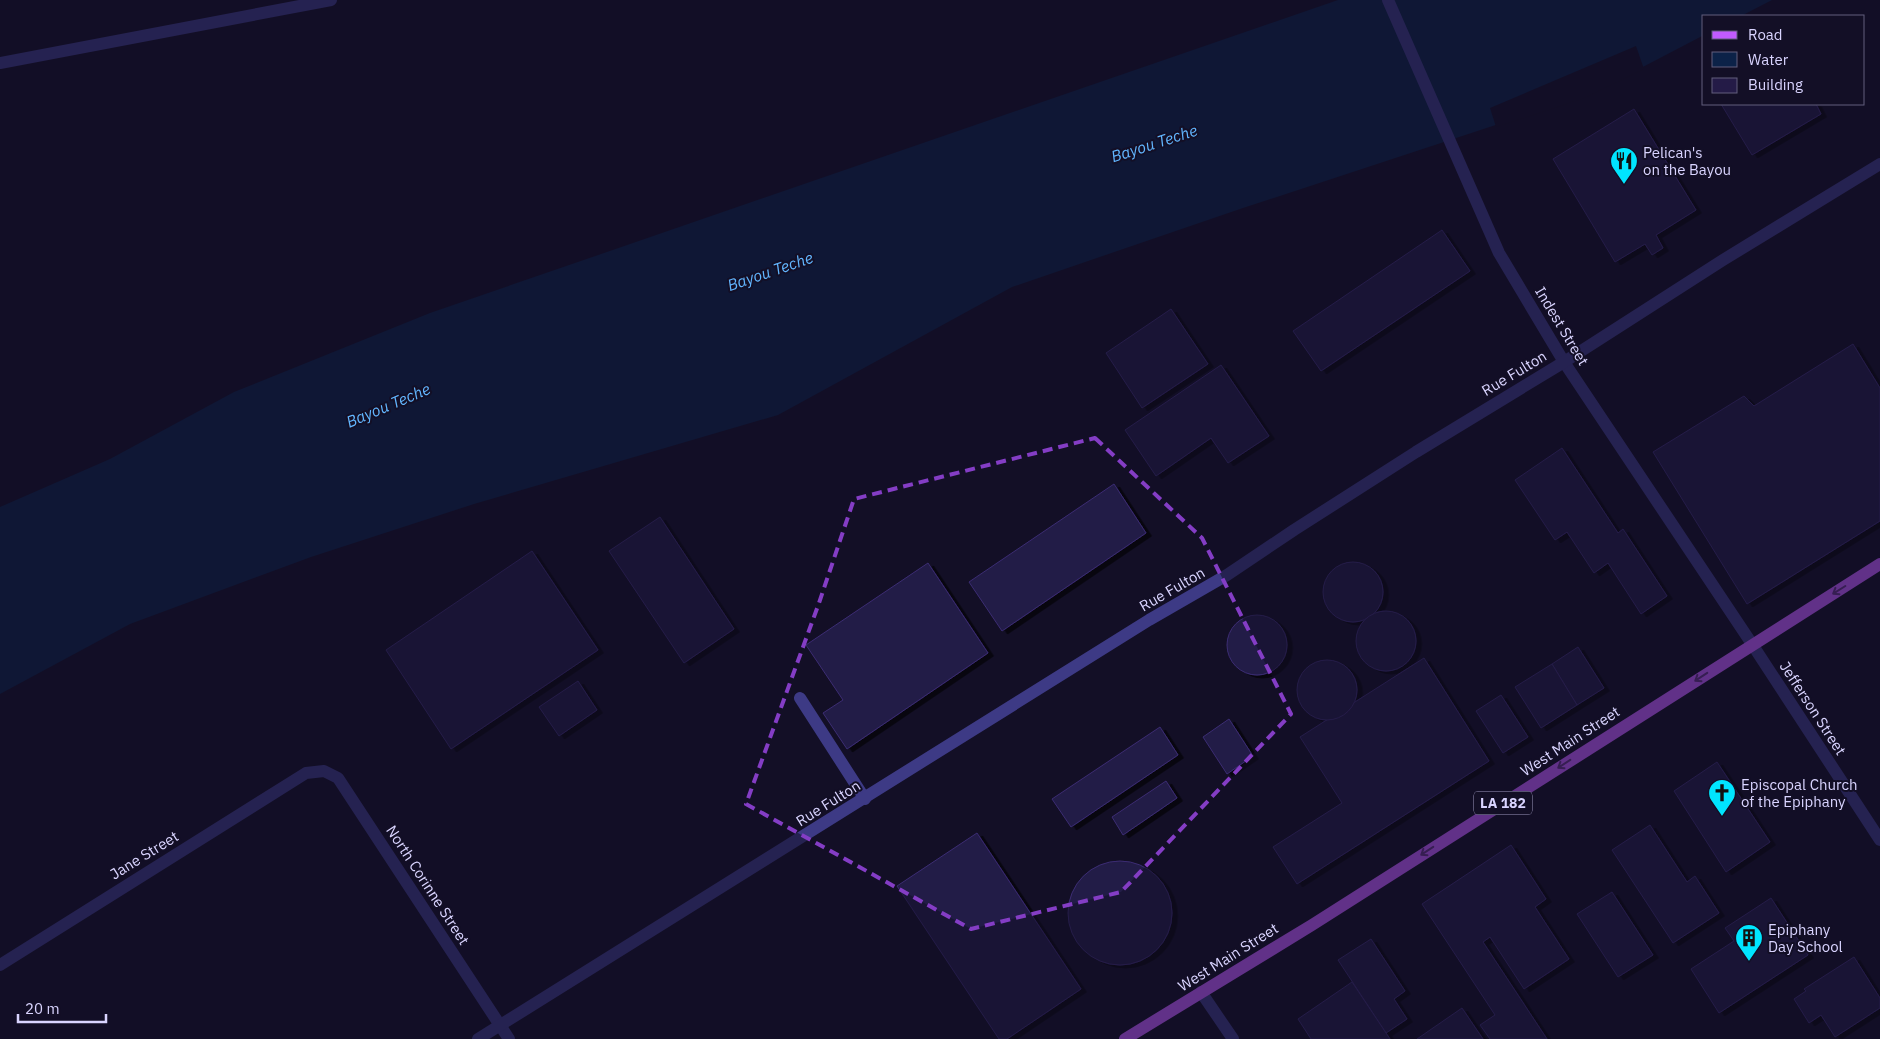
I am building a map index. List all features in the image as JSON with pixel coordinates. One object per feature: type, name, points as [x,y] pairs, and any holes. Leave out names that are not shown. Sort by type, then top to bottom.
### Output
[{"type":"main road","name":"West Main Street","points":[[1125,1039],[1320,920],[1880,564]]},
{"type":"street","points":[[0,64],[331,0]]},
{"type":"street","name":"Indest Street","points":[[1388,0],[1499,253],[1564,362],[1752,644]]},
{"type":"street","name":"Rue Fulton","points":[[478,1039],[1140,626],[1227,576],[1294,530],[1416,452],[1564,362],[1723,260],[1880,164]]},
{"type":"street","name":"Jefferson Street","points":[[1752,644],[1880,840]]},
{"type":"street","points":[[800,698],[865,799]]},
{"type":"street","name":"North Corinne Street","points":[[306,773],[324,771],[338,778],[509,1039]]},
{"type":"street","name":"Jane Street","points":[[0,965],[306,773]]},
{"type":"street","points":[[1202,992],[1233,1039]]},
{"type":"highlighted area","points":[[1095,438],[1202,538],[1291,714],[1121,892],[971,929],[746,804],[819,603],[854,499]]},
{"type":"water","name":"Bayou Teche","points":[[1338,0],[1772,0],[1743,15],[1702,15],[1702,36],[1593,93],[1243,208],[1012,287],[778,415],[474,504],[311,557],[130,624],[0,694],[0,507],[110,459],[234,392],[430,313]]},
{"type":"pier","points":[[1636,46],[1644,69],[1582,99],[1496,127],[1490,108]]},
{"type":"building","points":[[1722,105],[1816,105],[1821,114],[1752,155]]},
{"type":"building","name":"Pelican's on the Bayou","points":[[1634,109],[1696,210],[1656,235],[1663,248],[1652,255],[1645,244],[1615,262],[1553,159]]},
{"type":"building","points":[[1442,230],[1470,271],[1321,371],[1293,331]]},
{"type":"building","points":[[1171,309],[1208,364],[1142,408],[1106,353]]},
{"type":"building","points":[[1853,344],[1880,388],[1880,521],[1747,604],[1653,452],[1744,396],[1754,406]]},
{"type":"building","points":[[1221,365],[1269,436],[1228,463],[1211,438],[1156,476],[1125,430]]},
{"type":"building","points":[[1562,448],[1618,533],[1623,529],[1667,596],[1641,614],[1608,563],[1594,573],[1567,532],[1555,540],[1515,480]]},
{"type":"building","points":[[1114,484],[1146,533],[1002,631],[969,582]]},
{"type":"building","points":[[660,517],[734,629],[684,663],[609,551]]},
{"type":"building","points":[[532,551],[598,650],[451,749],[386,650]]},
{"type":"building","points":[[1353,562],[1370,567],[1378,575],[1383,592],[1378,609],[1370,617],[1353,622],[1336,617],[1328,609],[1323,592],[1328,575],[1336,567]]},
{"type":"building","points":[[928,563],[988,653],[847,749],[823,713],[843,700],[806,645]]},
{"type":"building","points":[[1386,611],[1403,616],[1411,624],[1416,641],[1411,658],[1403,666],[1386,671],[1369,666],[1361,658],[1356,641],[1361,624],[1369,616]]},
{"type":"building","points":[[1257,615],[1274,620],[1282,628],[1287,645],[1282,662],[1274,670],[1257,675],[1240,670],[1232,662],[1227,645],[1232,628],[1240,620]]},
{"type":"building","points":[[1578,647],[1604,688],[1577,705],[1552,664]]},
{"type":"building","points":[[1424,658],[1489,761],[1297,884],[1273,847],[1342,803],[1300,737]]},
{"type":"building","points":[[1327,660],[1344,665],[1352,673],[1357,690],[1352,707],[1344,715],[1327,720],[1310,715],[1302,707],[1297,690],[1302,673],[1310,665]]},
{"type":"building","points":[[1552,664],[1577,705],[1541,728],[1515,687]]},
{"type":"building","points":[[578,681],[597,710],[559,736],[539,707]]},
{"type":"building","points":[[1501,695],[1528,737],[1503,753],[1476,711]]},
{"type":"building","points":[[1229,719],[1253,756],[1227,774],[1203,737]]},
{"type":"building","points":[[1160,727],[1178,755],[1071,827],[1052,799]]},
{"type":"building","name":"Episcopal Church of the Epiphany","points":[[1717,762],[1770,842],[1726,872],[1674,791]]},
{"type":"building","points":[[1166,781],[1177,798],[1123,835],[1112,817]]},
{"type":"building","points":[[1650,825],[1687,882],[1695,876],[1719,913],[1673,943],[1612,850]]},
{"type":"building","points":[[977,833],[1081,989],[1007,1039],[999,1039],[897,886]]},
{"type":"building","points":[[1511,845],[1546,899],[1535,907],[1569,959],[1524,989],[1490,937],[1483,942],[1547,1039],[1490,1039],[1480,1025],[1495,1015],[1422,904]]},
{"type":"building","points":[[1120,861],[1140,865],[1157,876],[1168,893],[1172,913],[1168,933],[1157,950],[1140,961],[1120,965],[1100,961],[1083,950],[1072,933],[1068,913],[1072,893],[1083,876],[1100,865]]},
{"type":"building","points":[[1612,892],[1653,955],[1618,977],[1577,914]]},
{"type":"building","name":"Epiphany Day School","points":[[1771,898],[1808,955],[1719,1013],[1691,969],[1734,941],[1725,928]]},
{"type":"building","points":[[1371,939],[1405,991],[1394,999],[1407,1019],[1386,1033],[1338,960]]},
{"type":"building","points":[[1854,957],[1880,998],[1880,1008],[1835,1037],[1821,1015],[1809,1023],[1794,999],[1806,991],[1804,989]]},
{"type":"building","points":[[1352,982],[1390,1039],[1311,1039],[1298,1019]]},
{"type":"building","points":[[1462,1008],[1483,1039],[1417,1039]]},
{"type":"place","name":"Pelican's on the Bayou","points":[[1624,185]]},
{"type":"place","name":"Episcopal Church of the Epiphany","points":[[1722,817]]},
{"type":"place","name":"Epiphany Day School","points":[[1749,962]]}]
